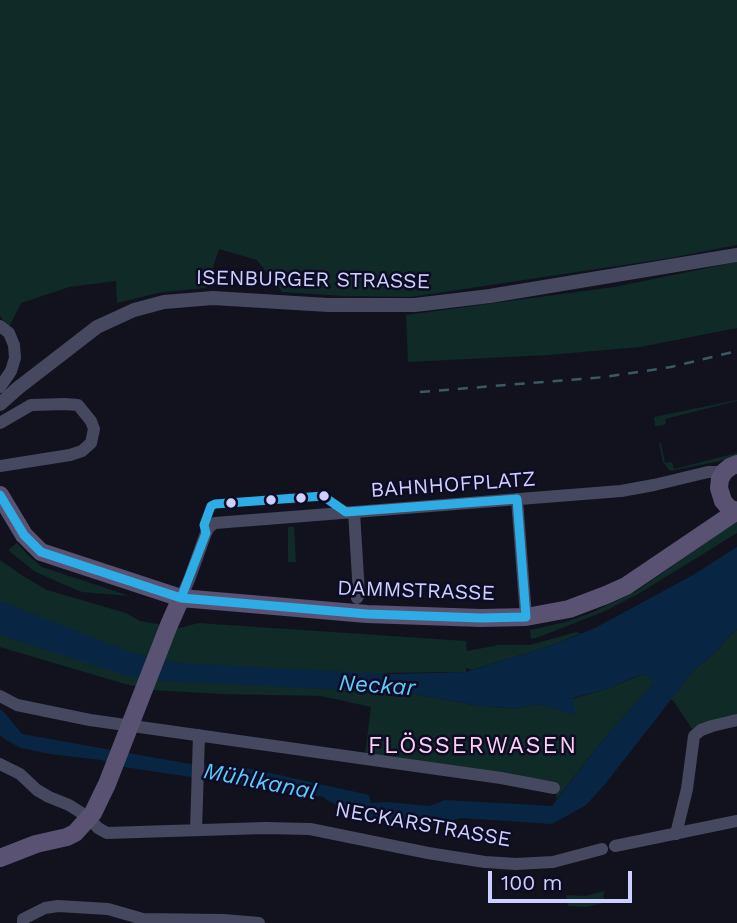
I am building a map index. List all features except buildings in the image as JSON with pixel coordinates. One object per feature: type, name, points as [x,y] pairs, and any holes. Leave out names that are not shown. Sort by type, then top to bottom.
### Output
[{"type":"main road","name":"DAMMSTRASSE","points":[[0,495],[24,535],[41,552],[143,591],[181,598],[367,614],[481,618],[526,617],[569,609],[626,586],[710,529],[728,487]]},
{"type":"main road","points":[[0,858],[36,844],[68,837],[93,813],[114,768],[181,598]]},
{"type":"street","name":"ISENBURGER STRASSE","points":[[0,404],[97,327],[135,310],[178,299],[328,305],[415,305],[490,296],[737,255]]},
{"type":"street","points":[[0,326],[9,333],[15,358],[0,387]]},
{"type":"street","points":[[0,423],[31,405],[65,404],[78,405],[94,429],[91,443],[78,452],[0,466]]},
{"type":"street","name":"BAHNHOFPLATZ","points":[[181,598],[211,525],[621,491],[708,472],[728,487]]},
{"type":"street","points":[[517,499],[526,617]]},
{"type":"street","points":[[354,512],[358,596]]},
{"type":"street","points":[[0,696],[17,705],[90,720],[127,733],[199,734],[554,788]]},
{"type":"street","points":[[676,835],[687,789],[694,736],[701,730],[737,720]]},
{"type":"street","points":[[196,831],[199,734]]},
{"type":"street","name":"NECKARSTRASSE","points":[[0,764],[20,774],[49,797],[69,805],[107,833],[310,829],[428,853],[516,864],[553,862],[608,847],[737,821]]},
{"type":"street","points":[[23,923],[23,919],[45,908],[58,906],[108,909],[143,919],[258,923]]},
{"type":"green space","points":[[0,0],[737,0],[737,245],[670,258],[411,297],[282,292],[257,260],[219,249],[206,288],[162,292],[117,303],[116,281],[69,287],[21,303],[9,327],[0,316]]},
{"type":"green space","points":[[737,262],[737,328],[640,347],[408,362],[406,315],[614,287]]},
{"type":"green space","points":[[737,400],[665,419],[666,424],[655,426],[654,417]]},
{"type":"green space","points":[[659,443],[665,463],[672,462],[674,469],[737,453],[737,456],[670,471],[663,462]]},
{"type":"green space","points":[[737,521],[737,533],[638,594],[605,611],[531,639],[530,630],[566,622],[635,592]]},
{"type":"green space","points":[[288,527],[294,527],[296,562],[288,562]]},
{"type":"green space","points":[[17,543],[42,567],[130,596],[82,592],[34,571],[8,550]]},
{"type":"green space","points":[[0,560],[47,590],[126,613],[140,621],[180,628],[198,623],[466,641],[467,651],[499,645],[530,645],[576,632],[581,633],[553,645],[472,670],[466,668],[466,672],[382,673],[385,692],[403,692],[474,705],[514,709],[538,704],[574,714],[572,699],[607,689],[643,674],[653,680],[648,690],[674,695],[694,670],[737,629],[737,717],[692,729],[673,700],[641,699],[607,735],[556,800],[557,782],[365,754],[371,707],[321,696],[151,690],[0,647]]},
{"type":"green space","points":[[604,891],[603,903],[586,907],[568,906],[566,895],[585,896]]},
{"type":"water","points":[[737,547],[737,629],[694,670],[586,805],[552,824],[462,818],[426,826],[398,827],[355,814],[324,797],[50,754],[21,748],[0,735],[0,709],[22,734],[190,764],[252,769],[369,795],[371,803],[429,806],[445,800],[552,806],[607,735],[648,690],[653,683],[651,679],[643,674],[607,689],[573,698],[574,715],[538,704],[514,709],[474,705],[403,692],[165,681],[127,676],[0,635],[0,601],[133,653],[179,663],[393,674],[466,672],[553,645],[595,628],[693,575]]},
{"type":"railway","points":[[420,392],[605,377],[671,367],[737,351]]},
{"type":"transit line","points":[[0,495],[24,535],[41,552],[181,598]]},
{"type":"transit line","points":[[323,496],[346,512],[517,499],[526,617],[367,614],[181,598],[206,533],[204,525],[211,506],[323,496]]},
{"type":"district","name":"FLÖSSERWASEN","points":[[473,746]]},
{"type":"water label","name":"Neckar","points":[[377,686]]},
{"type":"water label","name":"Mühlkanal","points":[[260,782]]}]
